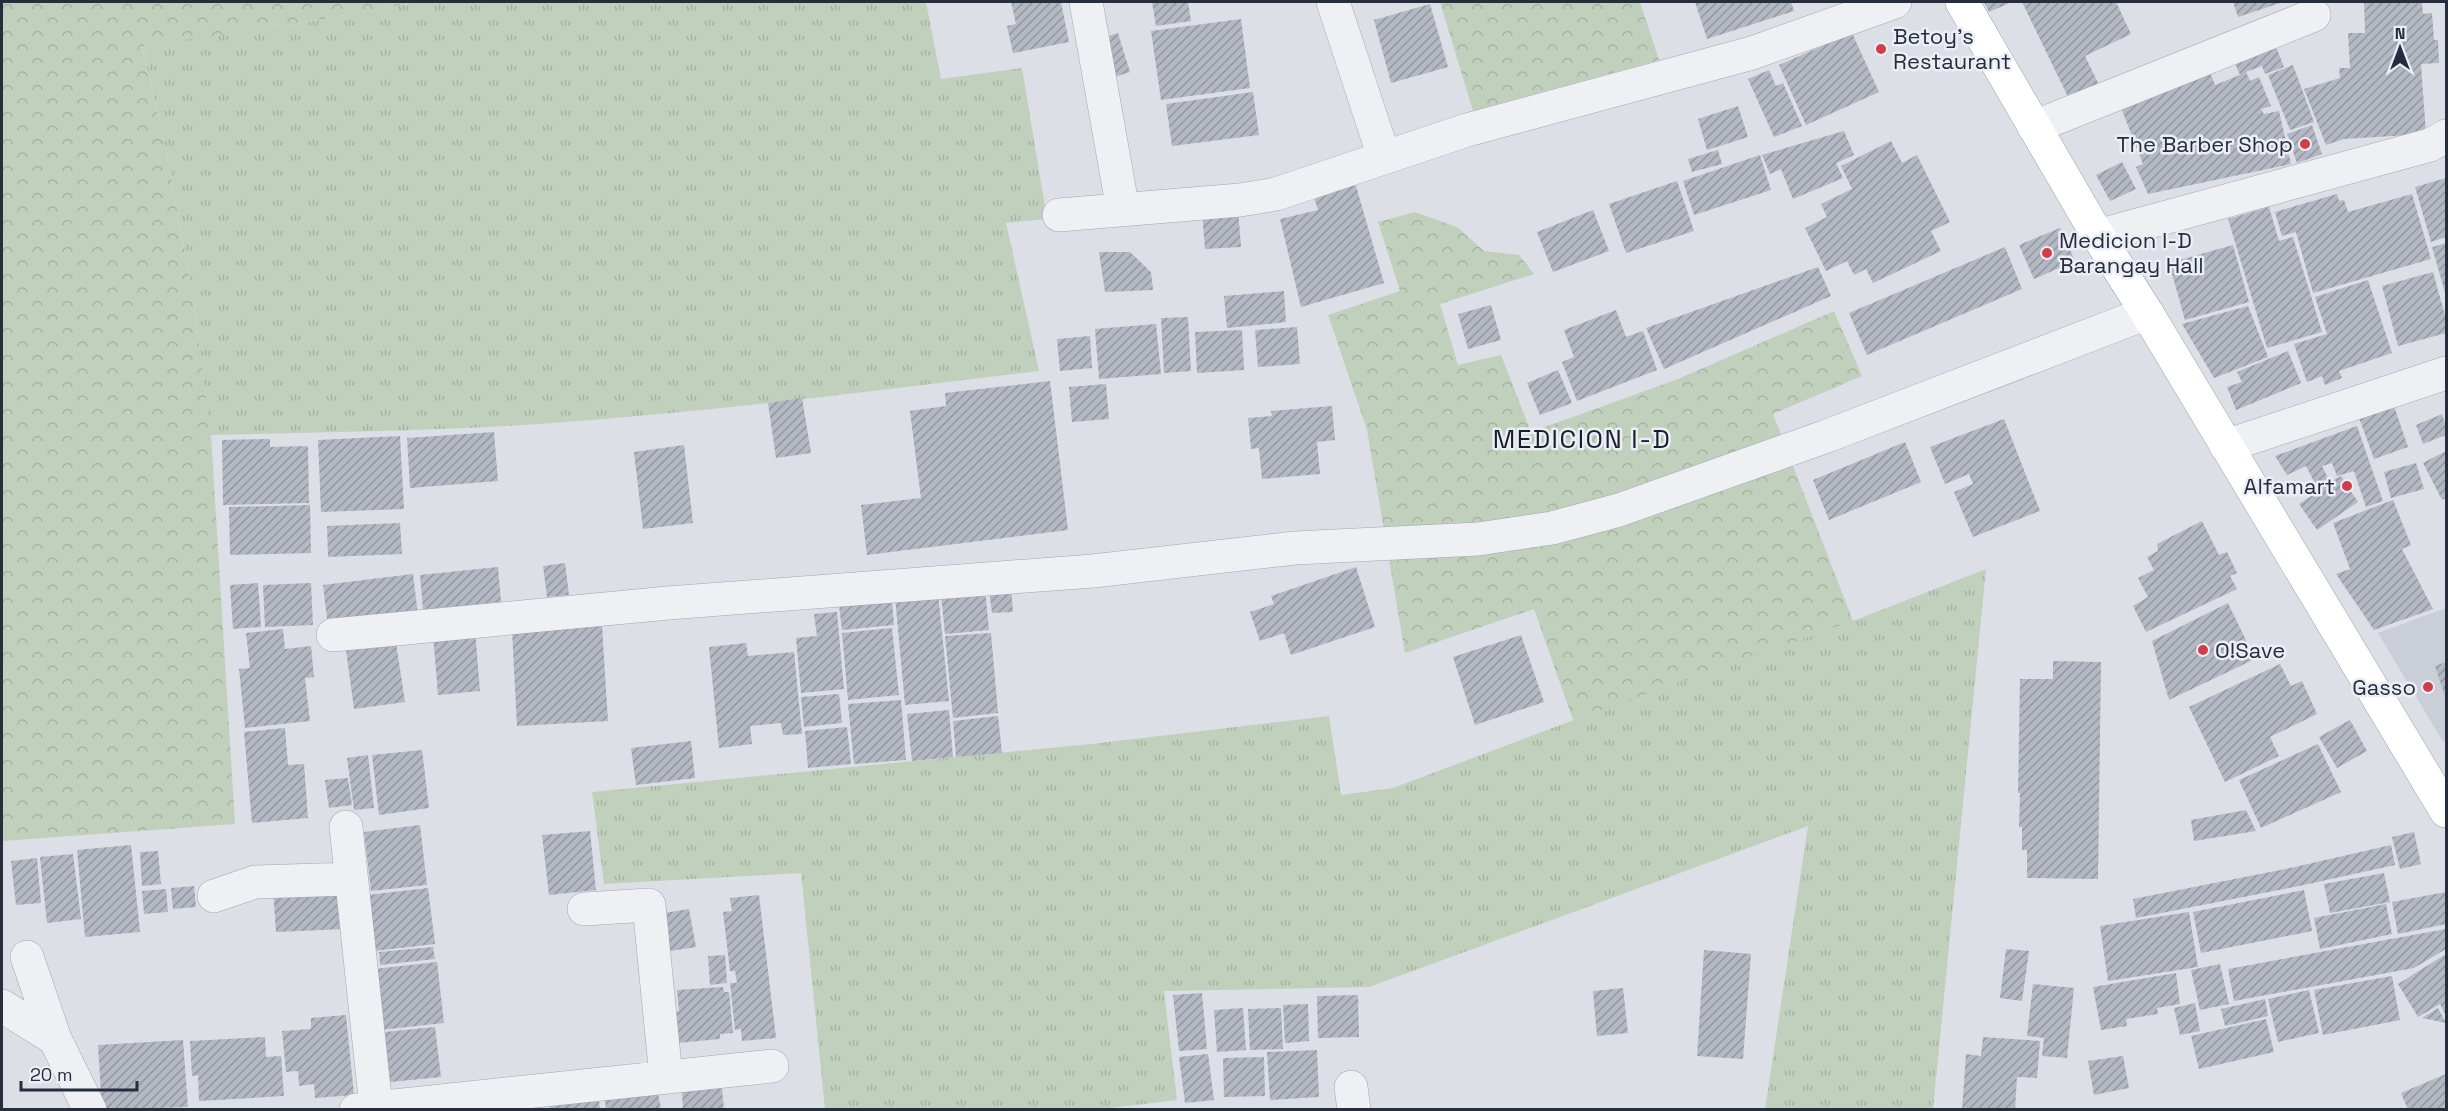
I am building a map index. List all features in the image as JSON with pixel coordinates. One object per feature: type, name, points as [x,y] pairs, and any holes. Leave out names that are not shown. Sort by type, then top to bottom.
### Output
[{"type":"main road","points":[[1962,2],[2098,236],[2147,313],[2446,811]]},
{"type":"street","points":[[1086,2],[1123,210]]},
{"type":"street","points":[[1334,2],[1384,157]]},
{"type":"street","points":[[1059,215],[1240,200],[1276,194],[1467,130],[1752,53],[1895,2]]},
{"type":"street","points":[[2034,127],[2314,15]]},
{"type":"street","points":[[2098,236],[2430,144],[2446,136]]},
{"type":"street","points":[[333,634],[668,603],[1093,571],[1295,548],[1478,539],[1552,528],[1619,510],[1827,436],[2147,313]]},
{"type":"street","points":[[2226,446],[2446,373]]},
{"type":"street","points":[[346,827],[366,1108],[772,1066]]},
{"type":"street","points":[[214,896],[255,882],[350,879]]},
{"type":"street","points":[[584,909],[649,905],[666,1077]]},
{"type":"street","points":[[27,957],[55,1039],[90,1110]]},
{"type":"street","points":[[2,1006],[55,1039]]},
{"type":"shaded area","name":"Gasso","points":[[2446,608],[2446,741],[2443,742],[2378,633]]},
{"type":"green space","points":[[2,2],[417,2],[296,24],[142,46],[164,141],[193,297],[211,435],[235,824],[2,841]]},
{"type":"green space","points":[[417,2],[926,2],[941,79],[1022,68],[1047,219],[1006,223],[1039,371],[760,404],[544,424],[449,429],[211,435],[193,297],[164,141],[142,45],[296,24]]},
{"type":"green space","points":[[1440,2],[1640,2],[1659,60],[1473,111]]},
{"type":"green space","points":[[1415,212],[1457,227],[1484,251],[1519,255],[1534,274],[1440,304],[1458,365],[1501,355],[1531,432],[1678,379],[1834,311],[1862,376],[1773,414],[1853,621],[1573,720],[1534,609],[1405,653],[1367,430],[1328,315],[1400,291],[1378,222]]},
{"type":"green space","points":[[1986,569],[1933,1109],[1765,1109],[1808,826],[1369,987],[1164,991],[1177,1100],[1094,1110],[825,1109],[801,873],[604,884],[592,792],[1091,744],[1329,716],[1341,795],[1393,788],[1656,689],[1853,621]]},
{"type":"building","points":[[1011,2],[1061,2],[1069,42],[1013,53],[1007,26],[1016,24]]},
{"type":"building","points":[[1152,2],[1188,2],[1191,21],[1156,26]]},
{"type":"building","points":[[1695,2],[1791,2],[1794,11],[1707,39]]},
{"type":"building","points":[[1984,2],[2012,2],[1989,12]]},
{"type":"building","points":[[2022,2],[2116,2],[2131,34],[2085,56],[2100,87],[2070,101]]},
{"type":"building","points":[[2233,2],[2283,2],[2238,17]]},
{"type":"building","points":[[2364,2],[2422,2],[2423,14],[2432,13],[2434,40],[2438,40],[2439,63],[2421,64],[2426,134],[2344,139],[2326,145],[2304,89],[2340,78],[2339,68],[2350,68],[2348,33],[2365,33]]},
{"type":"building","points":[[1430,4],[1448,67],[1391,83],[1374,20]]},
{"type":"building","points":[[1241,19],[1250,88],[1161,100],[1151,31]]},
{"type":"building","points":[[1118,33],[1130,72],[1115,77],[1102,38]]},
{"type":"building","points":[[1852,33],[1879,92],[1806,125],[1779,65]]},
{"type":"building","points":[[2273,39],[2284,67],[2265,74],[2262,66],[2246,72],[2250,81],[2259,77],[2271,106],[2261,109],[2264,114],[2279,111],[2291,164],[2148,194],[2136,167],[2143,164],[2118,100],[2207,65],[2215,85],[2240,75],[2232,56]]},
{"type":"building","points":[[2293,65],[2314,122],[2290,130],[2268,75]]},
{"type":"building","points":[[1769,70],[1776,86],[1783,83],[1802,126],[1774,137],[1748,79]]},
{"type":"building","points":[[1253,92],[1259,135],[1172,146],[1166,104]]},
{"type":"building","points":[[1738,106],[1748,137],[1707,150],[1698,119]]},
{"type":"building","name":"The Barber Shop","points":[[2312,125],[2322,154],[2297,163],[2287,134]]},
{"type":"building","points":[[1844,131],[1854,155],[1836,163],[1843,178],[1793,199],[1781,169],[1770,174],[1762,155]]},
{"type":"building","points":[[1891,141],[1902,163],[1917,155],[1950,222],[1931,231],[1941,251],[1873,283],[1866,269],[1854,275],[1847,261],[1826,271],[1805,228],[1827,217],[1821,204],[1852,189],[1841,166]]},
{"type":"building","points":[[1718,150],[1722,164],[1692,172],[1688,159]]},
{"type":"building","points":[[1760,155],[1771,190],[1694,215],[1683,181]]},
{"type":"building","points":[[2122,162],[2136,189],[2110,201],[2096,175]]},
{"type":"building","points":[[2446,178],[2446,237],[2431,242],[2415,187]]},
{"type":"building","points":[[1354,179],[1384,283],[1301,307],[1280,219],[1318,210],[1312,191]]},
{"type":"building","points":[[1677,181],[1694,231],[1626,253],[1609,204]]},
{"type":"building","points":[[2337,194],[2339,201],[2344,200],[2348,212],[2412,194],[2431,259],[2313,293],[2296,232],[2282,236],[2275,212]]},
{"type":"building","points":[[2269,207],[2279,241],[2293,237],[2322,332],[2267,348],[2228,219]]},
{"type":"building","points":[[1238,209],[1241,247],[1205,249],[1202,212]]},
{"type":"building","points":[[1593,210],[1609,251],[1553,272],[1537,232]]},
{"type":"building","name":"Medicion I-D Barangay Hall","points":[[2060,228],[2075,261],[2034,279],[2019,245]]},
{"type":"building","points":[[2446,243],[2446,296],[2432,247]]},
{"type":"building","points":[[2233,245],[2249,302],[2185,320],[2169,263]]},
{"type":"building","points":[[2005,247],[2022,289],[1867,355],[1849,313]]},
{"type":"building","points":[[1099,252],[1130,252],[1151,272],[1153,290],[1105,292]]},
{"type":"building","points":[[1818,267],[1831,296],[1664,369],[1646,328]]},
{"type":"building","points":[[2433,272],[2446,319],[2446,333],[2398,346],[2382,286]]},
{"type":"building","points":[[2368,280],[2392,353],[2339,371],[2342,378],[2325,385],[2322,376],[2307,382],[2294,344],[2327,334],[2315,297]]},
{"type":"building","points":[[1284,291],[1286,322],[1227,328],[1224,296]]},
{"type":"building","points":[[1491,305],[1501,340],[1468,349],[1458,314]]},
{"type":"building","points":[[2248,306],[2268,357],[2214,378],[2182,324]]},
{"type":"building","points":[[1616,310],[1626,337],[1643,331],[1657,370],[1577,401],[1562,362],[1574,357],[1564,330]]},
{"type":"building","points":[[1188,317],[1191,371],[1164,373],[1161,318]]},
{"type":"building","points":[[1156,324],[1161,374],[1099,379],[1095,329]]},
{"type":"building","points":[[1297,327],[1300,364],[1258,367],[1255,330]]},
{"type":"building","points":[[1242,330],[1244,370],[1197,373],[1195,332]]},
{"type":"building","points":[[1090,336],[1092,368],[1060,371],[1057,339]]},
{"type":"building","points":[[2288,351],[2301,383],[2236,410],[2227,387],[2242,382],[2237,372]]},
{"type":"building","points":[[1558,370],[1572,403],[1540,415],[1527,383]]},
{"type":"building","points":[[1050,381],[1068,530],[867,555],[861,505],[921,498],[910,411],[946,406],[945,393]]},
{"type":"building","points":[[1106,384],[1109,419],[1072,422],[1069,387]]},
{"type":"building","points":[[802,398],[811,453],[776,458],[768,403]]},
{"type":"building","points":[[2393,403],[2408,447],[2374,459],[2358,415]]},
{"type":"building","points":[[1332,406],[1335,440],[1317,442],[1320,474],[1262,479],[1259,448],[1251,449],[1248,418],[1272,416],[1271,411]]},
{"type":"building","points":[[2442,414],[2446,435],[2423,444],[2416,425]]},
{"type":"building","points":[[2004,419],[2040,511],[1973,537],[1954,492],[1973,484],[1969,474],[1945,484],[1930,447]]},
{"type":"building","points":[[2357,426],[2383,501],[2366,507],[2354,471],[2337,476],[2332,463],[2322,466],[2330,482],[2341,476],[2358,502],[2317,530],[2299,504],[2319,491],[2306,466],[2287,475],[2275,456]]},
{"type":"building","points":[[494,432],[498,481],[410,488],[407,438]]},
{"type":"building","points":[[400,436],[404,509],[321,512],[318,440]]},
{"type":"building","points":[[270,439],[270,447],[308,446],[309,503],[223,505],[222,440]]},
{"type":"building","points":[[1905,442],[1921,482],[1829,520],[1813,480]]},
{"type":"building","points":[[684,445],[693,523],[643,529],[634,452]]},
{"type":"building","points":[[2446,451],[2446,498],[2442,500],[2423,463]]},
{"type":"building","points":[[2416,463],[2424,489],[2391,498],[2384,472]]},
{"type":"building","points":[[2393,500],[2411,545],[2402,549],[2433,609],[2374,630],[2336,574],[2350,569],[2333,523]]},
{"type":"building","points":[[310,505],[311,553],[230,555],[229,507]]},
{"type":"building","points":[[2202,521],[2219,555],[2227,552],[2237,573],[2230,576],[2237,589],[2146,632],[2133,606],[2148,597],[2138,578],[2154,570],[2147,557],[2158,551],[2157,544]]},
{"type":"building","points":[[400,523],[402,554],[328,557],[327,526]]},
{"type":"building","points":[[565,563],[569,595],[547,597],[543,566]]},
{"type":"building","points":[[498,567],[501,602],[423,610],[420,575]]},
{"type":"building","points":[[1356,567],[1375,627],[1291,655],[1284,633],[1260,641],[1250,612],[1274,604],[1271,596]]},
{"type":"building","points":[[413,574],[418,615],[328,626],[323,585]]},
{"type":"building","points":[[258,583],[261,627],[233,629],[230,585]]},
{"type":"building","points":[[311,583],[313,625],[265,627],[263,585]]},
{"type":"building","points":[[1011,588],[1013,612],[992,613],[989,590]]},
{"type":"building","points":[[985,590],[989,630],[945,634],[941,594]]},
{"type":"building","points":[[938,593],[949,701],[905,705],[895,597]]},
{"type":"building","points":[[892,600],[894,625],[842,630],[839,605]]},
{"type":"building","name":"O!Save","points":[[2228,603],[2255,659],[2169,700],[2152,641]]},
{"type":"building","points":[[837,612],[844,689],[801,693],[796,638],[817,636],[814,614]]},
{"type":"building","points":[[602,626],[608,721],[517,726],[512,631]]},
{"type":"building","points":[[892,628],[899,695],[848,700],[842,633]]},
{"type":"building","points":[[283,629],[285,649],[311,646],[314,677],[305,678],[310,721],[245,728],[239,669],[250,668],[246,633]]},
{"type":"building","points":[[475,630],[480,691],[438,695],[433,634]]},
{"type":"building","points":[[991,633],[998,713],[953,718],[945,636]]},
{"type":"building","points":[[1521,635],[1544,702],[1475,725],[1453,657]]},
{"type":"building","points":[[395,636],[405,702],[354,709],[345,643]]},
{"type":"building","points":[[746,643],[748,656],[794,652],[802,734],[783,735],[781,723],[750,726],[752,744],[719,748],[709,647]]},
{"type":"building","points":[[2053,661],[2101,662],[2098,879],[2027,878],[2027,850],[2022,850],[2022,827],[2019,827],[2020,679],[2053,679]]},
{"type":"building","points":[[2446,662],[2446,699],[2435,666]]},
{"type":"building","points":[[2280,664],[2291,686],[2302,681],[2317,714],[2270,737],[2279,756],[2225,782],[2189,707]]},
{"type":"building","points":[[839,694],[842,723],[804,727],[801,697]]},
{"type":"building","points":[[901,700],[906,760],[854,764],[848,704]]},
{"type":"building","points":[[949,710],[953,757],[912,761],[907,714]]},
{"type":"building","points":[[998,716],[1002,753],[956,757],[953,721]]},
{"type":"building","points":[[2350,720],[2367,751],[2337,768],[2319,737]]},
{"type":"building","points":[[847,727],[851,764],[808,768],[805,731]]},
{"type":"building","points":[[285,728],[288,765],[304,764],[308,818],[252,823],[244,732]]},
{"type":"building","points":[[691,741],[695,778],[636,785],[631,748]]},
{"type":"building","points":[[2318,744],[2341,792],[2261,828],[2239,780]]},
{"type":"building","points":[[422,750],[429,808],[379,815],[372,755]]},
{"type":"building","points":[[368,755],[374,808],[354,810],[347,758]]},
{"type":"building","points":[[348,778],[352,805],[329,808],[325,780]]},
{"type":"building","points":[[2246,810],[2256,831],[2194,841],[2191,820]]},
{"type":"building","points":[[420,825],[427,885],[371,891],[364,832]]},
{"type":"building","points":[[590,831],[596,890],[549,895],[542,835]]},
{"type":"building","points":[[2414,832],[2421,864],[2400,869],[2392,837]]},
{"type":"building","points":[[131,845],[140,932],[85,937],[77,850]]},
{"type":"building","points":[[2391,845],[2395,865],[2136,918],[2133,899],[2295,867]]},
{"type":"building","points":[[158,851],[161,884],[142,886],[140,852]]},
{"type":"building","points":[[73,854],[81,919],[47,923],[40,857]]},
{"type":"building","points":[[37,858],[41,903],[16,905],[11,861]]},
{"type":"building","points":[[2384,873],[2390,902],[2330,913],[2324,884]]},
{"type":"building","points":[[341,885],[344,929],[276,932],[273,889]]},
{"type":"building","points":[[194,886],[196,907],[173,909],[171,888]]},
{"type":"building","points":[[428,888],[435,944],[374,951],[367,895]]},
{"type":"building","points":[[166,889],[168,912],[144,914],[142,891]]},
{"type":"building","points":[[2304,890],[2312,931],[2201,953],[2193,912]]},
{"type":"building","points":[[2446,892],[2446,924],[2398,934],[2392,902]]},
{"type":"building","points":[[759,895],[776,1038],[742,1041],[741,1029],[735,1030],[730,983],[737,983],[735,971],[730,971],[723,912],[732,911],[730,898]]},
{"type":"building","points":[[2386,904],[2392,934],[2320,949],[2314,918]]},
{"type":"building","points":[[689,909],[696,947],[664,952],[658,914]]},
{"type":"building","points":[[2189,912],[2198,967],[2108,981],[2100,926]]},
{"type":"building","points":[[2446,929],[2446,949],[2414,968],[2234,1001],[2228,969]]},
{"type":"building","points":[[433,947],[435,959],[380,965],[379,952]]},
{"type":"building","points":[[2006,949],[2029,951],[2022,1001],[2000,998]]},
{"type":"building","points":[[1704,950],[1751,954],[1743,1059],[1697,1056]]},
{"type":"building","points":[[2446,954],[2446,1016],[2440,1004],[2418,1017],[2398,984]]},
{"type":"building","points":[[725,955],[727,983],[710,985],[708,956]]},
{"type":"building","points":[[437,962],[444,1023],[380,1030],[374,969]]},
{"type":"building","points":[[2220,964],[2229,1004],[2200,1010],[2191,970]]},
{"type":"building","points":[[2176,973],[2180,1004],[2157,1008],[2158,1014],[2126,1019],[2127,1026],[2101,1030],[2093,987]]},
{"type":"building","points":[[2392,976],[2400,1020],[2323,1035],[2314,990]]},
{"type":"building","points":[[2033,984],[2074,988],[2067,1058],[2042,1056],[2044,1038],[2027,1036]]},
{"type":"building","points":[[723,987],[724,992],[729,992],[733,1033],[720,1034],[720,1039],[677,1043],[674,1012],[679,1011],[677,990]]},
{"type":"building","points":[[1623,988],[1628,1033],[1597,1036],[1593,991]]},
{"type":"building","points":[[2309,990],[2319,1033],[2278,1042],[2268,999]]},
{"type":"building","points":[[1202,993],[1207,1049],[1179,1051],[1173,995]]},
{"type":"building","points":[[1358,995],[1359,1037],[1318,1038],[1317,996]]},
{"type":"building","points":[[2265,999],[2268,1016],[2225,1026],[2221,1009]]},
{"type":"building","points":[[2195,1003],[2200,1031],[2180,1035],[2174,1008]]},
{"type":"building","points":[[1308,1004],[1309,1041],[1285,1043],[1283,1005]]},
{"type":"building","points":[[1243,1008],[1246,1050],[1217,1052],[1214,1010]]},
{"type":"building","points":[[1281,1008],[1283,1049],[1250,1050],[1248,1009]]},
{"type":"building","points":[[2438,1008],[2446,1023],[2422,1018]]},
{"type":"building","points":[[346,1015],[354,1095],[315,1098],[314,1084],[299,1086],[298,1071],[286,1072],[282,1031],[311,1029],[311,1018]]},
{"type":"building","points":[[2266,1019],[2274,1052],[2199,1069],[2191,1036]]},
{"type":"building","points":[[435,1027],[441,1077],[390,1082],[385,1032]]},
{"type":"building","points":[[265,1037],[266,1057],[281,1056],[284,1096],[199,1101],[198,1075],[192,1076],[190,1041]]},
{"type":"building","points":[[1983,1037],[2040,1041],[2037,1078],[2017,1077],[2015,1110],[1962,1110],[1966,1054],[1981,1056]]},
{"type":"building","points":[[183,1040],[188,1107],[102,1110],[98,1045]]},
{"type":"building","points":[[1317,1050],[1319,1097],[1270,1100],[1267,1052]]},
{"type":"building","points":[[1208,1054],[1214,1100],[1185,1103],[1179,1057]]},
{"type":"building","points":[[2123,1056],[2129,1088],[2094,1095],[2088,1061]]},
{"type":"building","points":[[1264,1057],[1265,1096],[1224,1097],[1223,1058]]},
{"type":"building","points":[[2446,1074],[2446,1110],[2408,1110],[2401,1093]]},
{"type":"building","points":[[722,1088],[724,1110],[683,1110],[682,1092]]},
{"type":"building","points":[[658,1092],[661,1110],[606,1110],[605,1100]]},
{"type":"building","points":[[599,1100],[600,1110],[550,1110],[550,1105]]},
{"type":"place","name":"Betoy's Restaurant","points":[[1881,49]]},
{"type":"place","name":"The Barber Shop","points":[[2305,144]]},
{"type":"place","name":"Medicion I-D Barangay Hall","points":[[2047,253]]},
{"type":"place","name":"Alfamart","points":[[2347,486]]},
{"type":"place","name":"O!Save","points":[[2203,650]]},
{"type":"place","name":"Gasso","points":[[2428,687]]},
{"type":"district","name":"MEDICION I-D","points":[[1582,439]]}]
